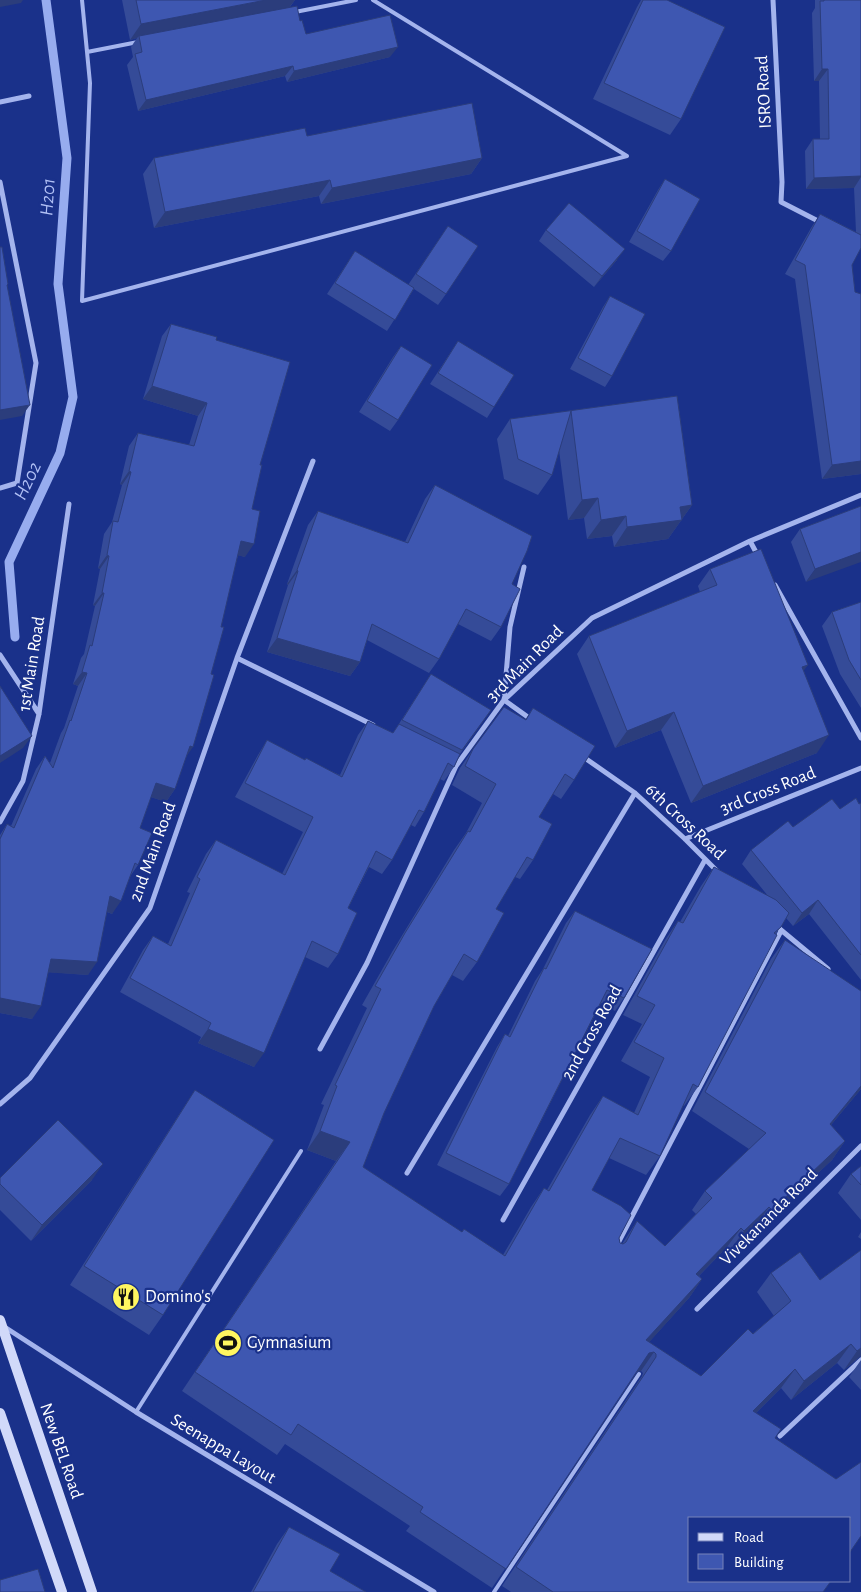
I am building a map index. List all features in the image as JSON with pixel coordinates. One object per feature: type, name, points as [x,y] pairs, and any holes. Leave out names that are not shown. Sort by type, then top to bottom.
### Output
[{"type":"main road","name":"New BEL Road","points":[[0,1323],[92,1592]]},
{"type":"main road","points":[[0,1413],[62,1592]]},
{"type":"street","name":"ISRO Road","points":[[773,0],[782,182],[780,202],[825,224]]},
{"type":"street","points":[[0,102],[29,96]]},
{"type":"street","points":[[0,182],[36,363],[17,482],[0,488]]},
{"type":"street","name":"2nd Main Road","points":[[0,1104],[30,1078],[150,908],[237,658],[313,461]]},
{"type":"street","name":"3rd Main Road","points":[[320,1049],[367,963],[456,766],[504,700],[592,618],[750,541],[861,496]]},
{"type":"street","name":"1st Main Road","points":[[0,822],[24,781],[39,714],[69,504]]},
{"type":"street","points":[[750,541],[760,558]]},
{"type":"street","points":[[524,567],[510,627],[504,700],[535,722]]},
{"type":"street","points":[[774,584],[861,738]]},
{"type":"street","points":[[0,655],[39,714]]},
{"type":"street","points":[[237,658],[377,727]]},
{"type":"street","name":"6th Cross Road","points":[[573,749],[635,793],[719,873]]},
{"type":"street","points":[[447,761],[456,766]]},
{"type":"street","name":"3rd Cross Road","points":[[685,839],[861,768]]},
{"type":"street","points":[[407,1172],[635,793]]},
{"type":"street","name":"2nd Cross Road","points":[[504,1220],[706,860]]},
{"type":"street","points":[[768,918],[832,973]]},
{"type":"street","points":[[614,1250],[782,931]]},
{"type":"street","name":"Vivekananda Road","points":[[697,1308],[861,1146]]},
{"type":"street","name":"Seenappa Layout","points":[[0,1323],[136,1412],[434,1592]]},
{"type":"street","points":[[780,1436],[861,1360]]},
{"type":"lane","points":[[82,0],[90,83],[82,301],[627,156],[373,0]]},
{"type":"lane","points":[[289,13],[356,0]]},
{"type":"lane","points":[[87,52],[145,41]]},
{"type":"lane","points":[[136,1412],[301,1151]]},
{"type":"lane","points":[[494,1592],[639,1374]]},
{"type":"building","points":[[136,0],[266,0],[141,24]]},
{"type":"building","points":[[643,0],[667,0],[725,27],[681,119],[604,83]]},
{"type":"building","points":[[861,0],[861,176],[814,178],[813,139],[829,139],[828,69],[822,69],[820,1]]},
{"type":"building","points":[[297,6],[300,21],[302,20],[306,34],[390,15],[398,47],[294,71],[293,66],[146,100],[135,54],[142,52],[139,36]]},
{"type":"building","points":[[472,103],[482,158],[332,188],[330,180],[165,212],[154,158],[305,128],[307,136]]},
{"type":"building","points":[[665,179],[700,199],[671,251],[637,231]]},
{"type":"building","points":[[569,203],[625,249],[602,276],[546,230]]},
{"type":"building","points":[[820,214],[861,235],[861,248],[852,265],[855,292],[861,294],[861,461],[832,465],[805,265],[795,260]]},
{"type":"building","points":[[448,226],[478,246],[446,294],[416,274]]},
{"type":"building","points":[[0,247],[2,247],[7,285],[30,405],[0,410]]},
{"type":"building","points":[[355,251],[414,288],[395,320],[335,283]]},
{"type":"building","points":[[610,296],[645,314],[612,376],[578,358]]},
{"type":"building","points":[[171,324],[217,337],[216,340],[290,362],[260,465],[262,465],[252,509],[260,511],[254,544],[241,541],[221,627],[224,627],[211,674],[214,675],[193,747],[190,746],[175,789],[156,783],[140,828],[152,833],[138,865],[135,863],[121,901],[110,896],[97,962],[51,959],[41,1006],[0,998],[0,839],[7,824],[14,828],[45,756],[53,768],[71,721],[87,673],[82,672],[90,645],[92,646],[104,593],[102,593],[113,521],[118,522],[131,472],[129,471],[138,433],[194,446],[207,403],[152,386]]},
{"type":"building","points":[[458,341],[514,375],[494,407],[438,373]]},
{"type":"building","points":[[401,346],[432,365],[398,420],[367,401]]},
{"type":"building","points":[[677,396],[692,505],[680,507],[682,520],[627,527],[626,516],[601,520],[598,498],[582,500],[571,411],[552,475],[518,459],[510,419]]},
{"type":"building","points":[[435,485],[532,536],[512,584],[520,589],[501,627],[466,609],[439,659],[372,624],[360,662],[277,638],[297,570],[318,511],[408,543]]},
{"type":"building","points":[[861,506],[861,552],[815,569],[800,529]]},
{"type":"building","points":[[761,549],[808,665],[802,667],[829,735],[703,786],[674,712],[627,731],[589,636],[717,585],[710,569]]},
{"type":"building","points":[[861,602],[861,680],[849,660],[832,612]]},
{"type":"building","points":[[431,674],[491,710],[462,750],[402,720]]},
{"type":"building","points":[[0,686],[32,736],[0,756]]},
{"type":"building","points":[[504,707],[526,720],[533,708],[595,746],[574,780],[565,774],[539,817],[552,824],[533,860],[527,857],[496,909],[504,913],[477,962],[464,954],[434,1006],[384,1113],[363,1167],[462,1232],[464,1229],[505,1256],[544,1188],[549,1191],[603,1096],[638,1115],[664,1058],[634,1042],[655,1005],[637,996],[678,921],[683,923],[714,867],[776,900],[789,913],[781,927],[774,933],[777,935],[698,1087],[693,1084],[660,1156],[620,1138],[592,1190],[621,1206],[631,1215],[619,1238],[620,1243],[626,1242],[637,1221],[665,1246],[712,1198],[705,1191],[766,1133],[705,1092],[785,940],[861,991],[861,1086],[830,1124],[845,1141],[772,1210],[769,1207],[744,1231],[741,1228],[696,1274],[702,1279],[646,1340],[701,1376],[748,1329],[753,1334],[791,1301],[771,1273],[800,1252],[820,1280],[861,1250],[861,1348],[857,1351],[851,1344],[804,1381],[795,1369],[753,1411],[781,1429],[775,1438],[836,1479],[861,1462],[861,1536],[851,1551],[851,1517],[688,1517],[688,1582],[830,1582],[823,1592],[553,1592],[516,1567],[656,1357],[654,1352],[649,1353],[506,1569],[420,1512],[423,1507],[298,1424],[291,1435],[195,1372],[350,1142],[320,1131],[337,1086],[335,1085],[381,989],[375,986],[405,933],[468,831],[470,832],[496,784],[465,766],[473,749]]},
{"type":"building","points":[[368,721],[393,733],[399,724],[460,754],[454,767],[448,763],[424,812],[419,810],[392,860],[376,851],[348,908],[357,913],[338,954],[312,941],[264,1053],[208,1029],[211,1023],[130,978],[153,936],[171,946],[200,879],[197,877],[216,840],[285,875],[313,817],[245,783],[267,740],[342,777]]},
{"type":"building","points":[[856,798],[859,804],[861,803],[861,955],[818,900],[802,913],[751,850],[788,821],[793,827],[832,799],[840,809]]},
{"type":"building","points":[[575,911],[652,949],[624,998],[607,990],[509,1184],[446,1153],[505,1034],[510,1037]]},
{"type":"building","points":[[195,1090],[274,1140],[163,1315],[84,1266]]},
{"type":"building","points":[[58,1120],[103,1164],[42,1225],[0,1184],[0,1178]]},
{"type":"building","points":[[861,1166],[861,1185],[851,1174]]},
{"type":"building","points":[[289,1527],[340,1554],[330,1571],[366,1592],[253,1592]]},
{"type":"building","points":[[38,1569],[45,1592],[0,1592],[0,1580]]},
{"type":"waterway","name":"H201","points":[[15,637],[9,562],[60,453],[73,397],[58,284],[67,158],[46,0]]},
{"type":"place","name":"Domino's","points":[[126,1297]]},
{"type":"place","name":"Gymnasium","points":[[228,1343]]},
{"type":"water label","name":"H202","points":[[28,481]]}]
